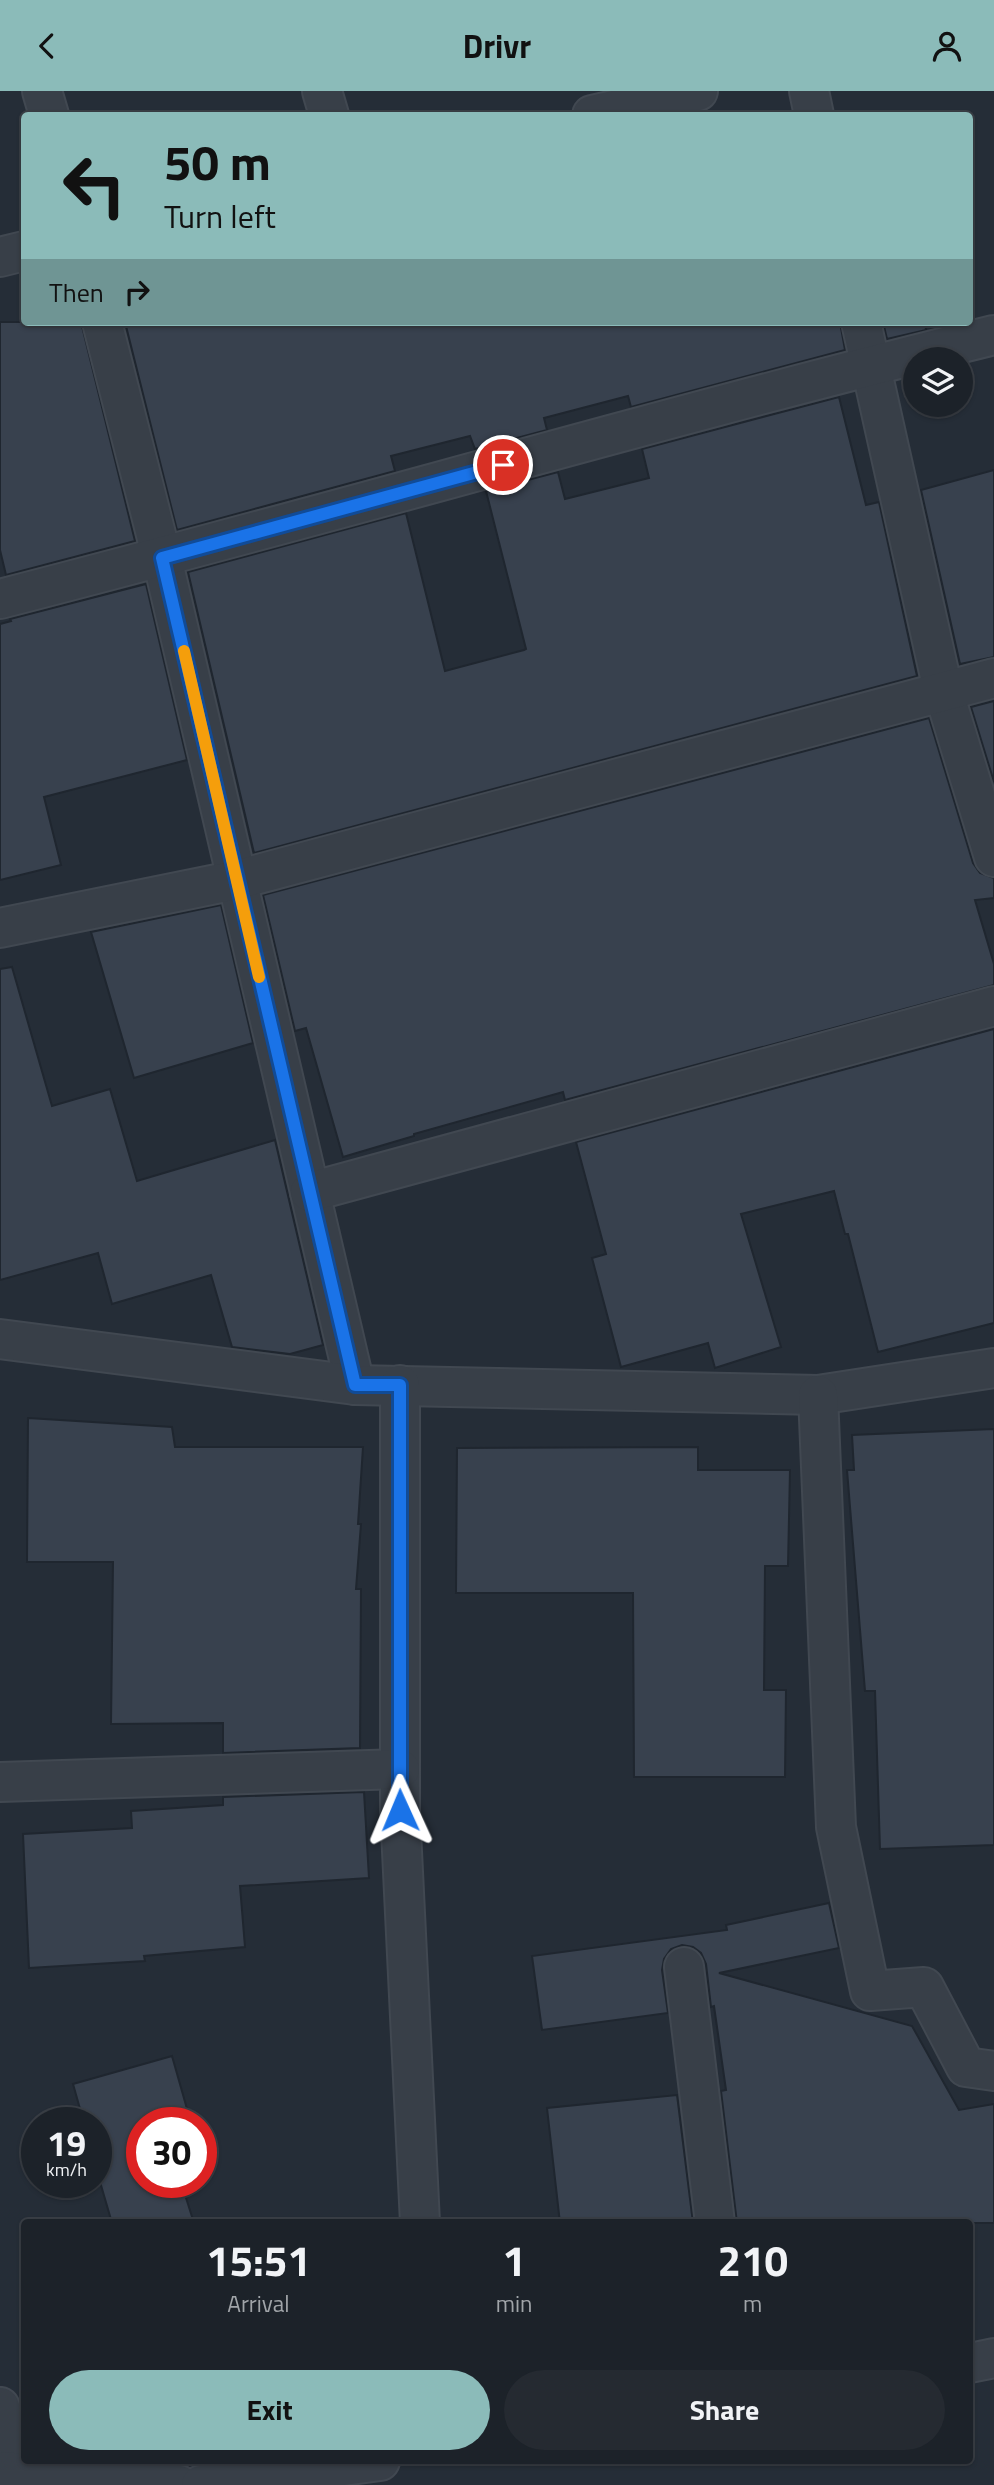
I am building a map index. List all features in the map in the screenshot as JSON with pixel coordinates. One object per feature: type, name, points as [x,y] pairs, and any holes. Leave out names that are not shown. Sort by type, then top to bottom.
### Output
[{"type":"street","points":[[42,91],[48,112]]},
{"type":"street","points":[[322,91],[328,112]]},
{"type":"street","points":[[605,112],[698,91]]},
{"type":"street","points":[[809,91],[813,112]]},
{"type":"street","points":[[0,257],[21,252]]},
{"type":"street","points":[[103,326],[162,558],[355,1385]]},
{"type":"street","points":[[863,326],[943,690],[994,857]]},
{"type":"street","points":[[0,599],[162,558],[871,365],[994,335]]},
{"type":"street","points":[[0,927],[236,880],[994,678]]},
{"type":"street","points":[[310,1192],[994,1006]]},
{"type":"street","points":[[0,1339],[355,1385],[818,1395],[994,1368]]},
{"type":"street","points":[[400,1385],[400,1769],[420,2219]]},
{"type":"street","points":[[818,1395],[836,1827],[870,1991],[924,1987],[967,2067],[994,2071]]},
{"type":"street","points":[[0,1782],[400,1769]]},
{"type":"street","points":[[684,1967],[715,2219]]},
{"type":"street","points":[[973,2362],[994,2358]]},
{"type":"street","points":[[0,2407],[10,2472],[179,2485]]},
{"type":"street","points":[[201,2485],[358,2464]]},
{"type":"building","points":[[0,322],[21,322],[21,326],[82,326],[135,541],[6,575],[0,550]]},
{"type":"building","points":[[126,326],[841,326],[845,350],[631,407],[628,396],[544,418],[547,430],[475,449],[470,436],[391,456],[395,471],[177,530]]},
{"type":"building","points":[[884,326],[926,326],[926,330],[887,339]]},
{"type":"building","points":[[839,397],[866,505],[879,502],[917,676],[254,853],[188,572],[406,513],[445,671],[524,650],[526,649],[486,491],[558,472],[565,499],[649,478],[642,449]]},
{"type":"building","points":[[994,470],[994,657],[960,664],[921,490]]},
{"type":"building","points":[[146,584],[187,760],[44,797],[61,865],[0,880],[0,624],[11,621],[10,619]]},
{"type":"building","points":[[994,701],[994,782],[971,707]]},
{"type":"building","points":[[929,718],[973,863],[980,873],[994,878],[994,898],[975,900],[994,964],[994,985],[565,1100],[563,1092],[343,1157],[306,1028],[295,1031],[263,895]]},
{"type":"building","points":[[221,905],[253,1043],[134,1078],[91,932]]},
{"type":"building","points":[[12,967],[52,1106],[110,1089],[137,1181],[275,1140],[323,1345],[290,1354],[232,1347],[211,1275],[112,1304],[98,1253],[0,1280],[0,969]]},
{"type":"building","points":[[994,1029],[994,1323],[878,1352],[848,1234],[845,1234],[834,1191],[741,1214],[781,1347],[715,1368],[708,1343],[621,1367],[592,1258],[606,1254],[576,1142]]},
{"type":"building","points":[[28,1418],[172,1427],[175,1447],[363,1447],[356,1589],[361,1589],[360,1748],[223,1753],[223,1723],[111,1724],[113,1562],[27,1562]]},
{"type":"building","points":[[994,1429],[994,1845],[880,1849],[875,1691],[865,1691],[847,1470],[854,1470],[852,1435]]},
{"type":"building","points":[[698,1447],[698,1470],[790,1470],[788,1566],[765,1566],[764,1690],[786,1690],[785,1777],[634,1777],[633,1593],[456,1593],[457,1448]]},
{"type":"building","points":[[364,1792],[369,1878],[240,1886],[245,1947],[144,1956],[145,1961],[29,1968],[23,1834],[132,1828],[131,1811],[223,1805],[223,1797]]},
{"type":"building","points":[[829,1903],[839,1948],[719,1973],[912,2026],[959,2110],[994,2104],[994,2223],[973,2223],[973,2219],[737,2219],[721,2091],[726,2090],[714,2006],[711,2007],[706,1964],[701,1953],[693,1947],[682,1945],[671,1949],[664,1959],[662,1970],[668,2013],[542,2030],[532,1956],[727,1930],[726,1925]]},
{"type":"building","points":[[172,2056],[186,2107],[126,2107],[126,2198],[186,2198],[193,2219],[111,2219],[105,2198],[112,2198],[112,2107],[79,2107],[73,2084]]},
{"type":"building","points":[[677,2095],[692,2219],[560,2219],[547,2108]]},
{"type":"slow traffic","points":[[184,651],[259,977]]},
{"type":"route","points":[[400,1810],[400,1385],[355,1385],[162,558],[503,465]]}]
